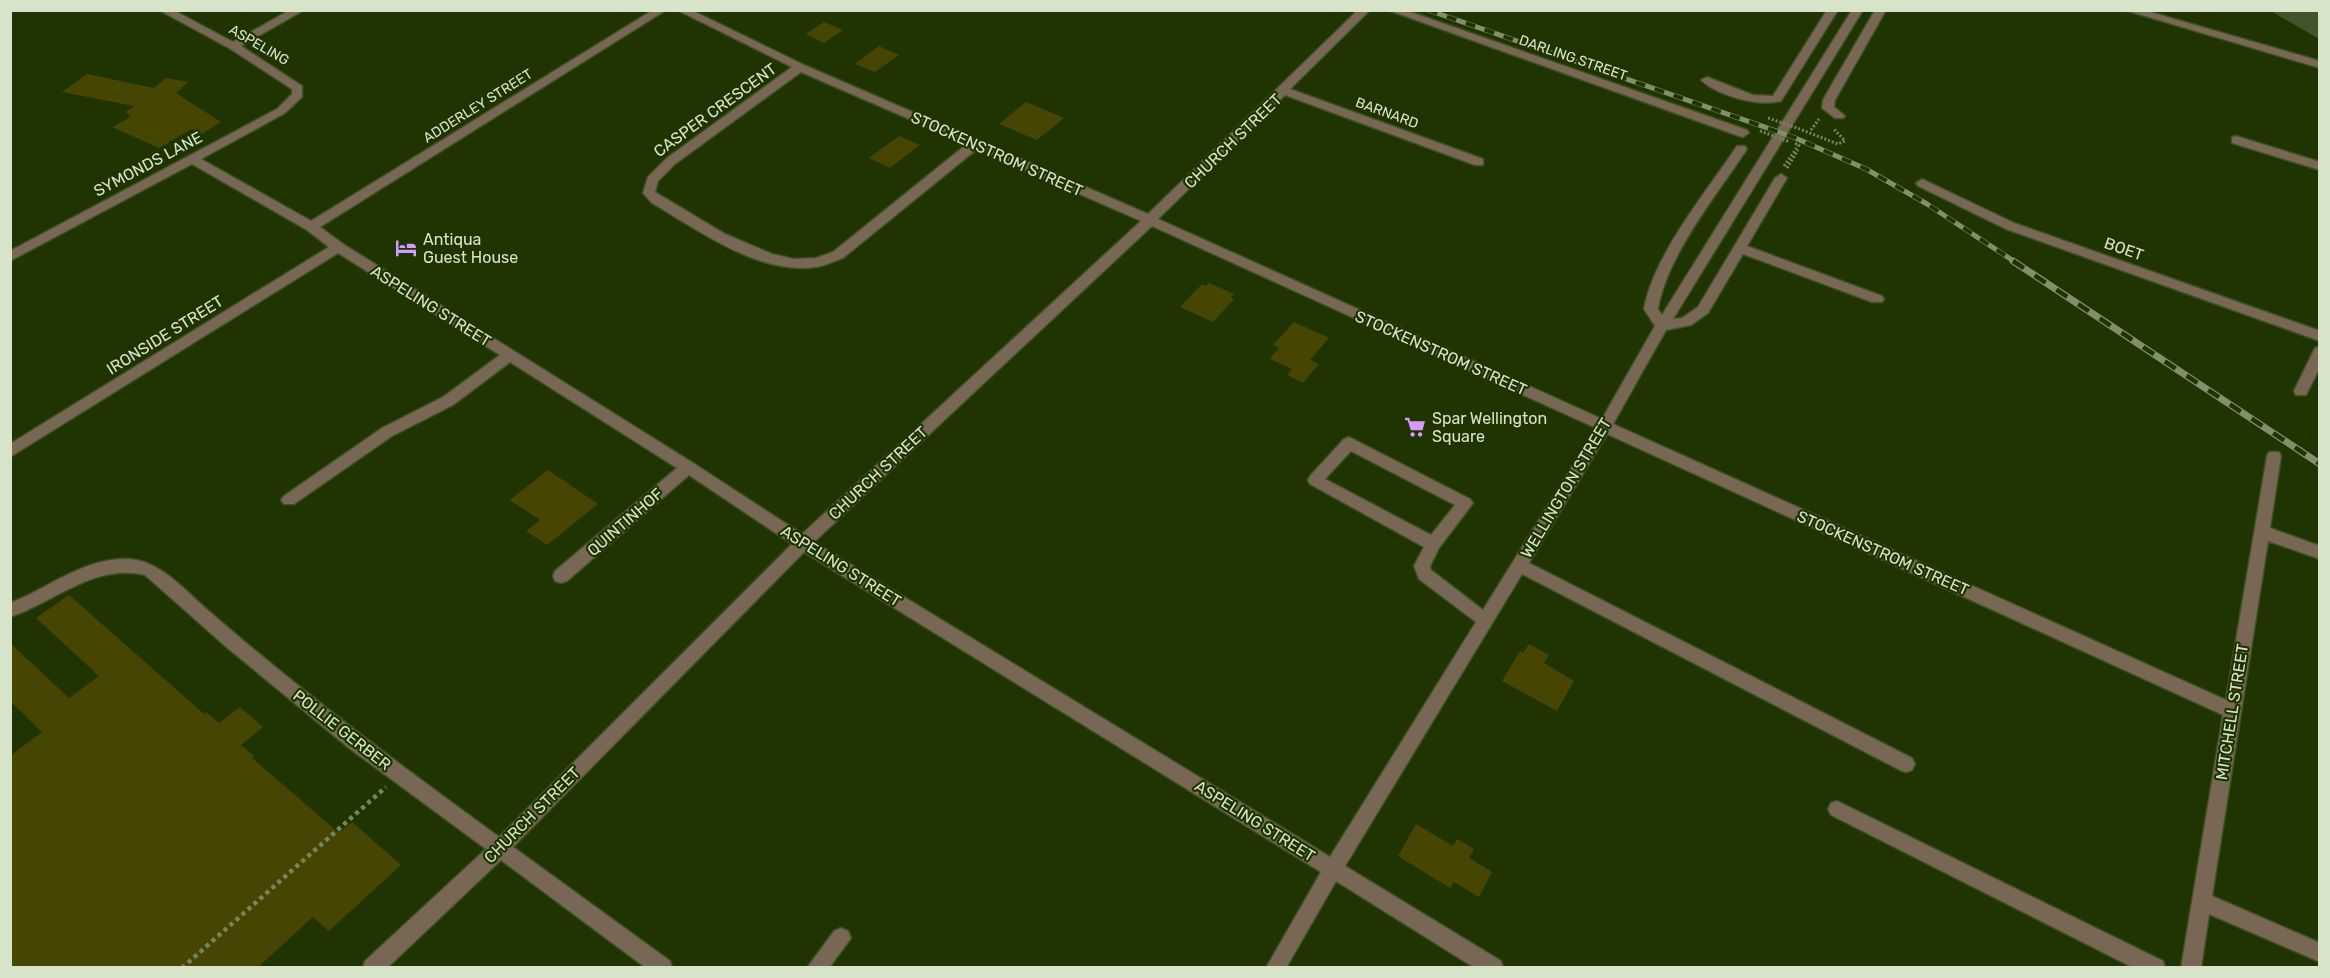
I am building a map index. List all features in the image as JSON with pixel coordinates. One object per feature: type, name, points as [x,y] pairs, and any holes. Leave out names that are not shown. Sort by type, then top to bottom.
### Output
[{"type":"street","name":"ASPELING","points":[[164,10],[233,46],[294,84],[300,91],[298,95]]},
{"type":"street","points":[[233,46],[299,10]]},
{"type":"street","name":"ADDERLEY STREET","points":[[311,227],[661,10]]},
{"type":"street","name":"STOCKENSTROM STREET","points":[[681,10],[801,67],[1150,220],[2232,711]]},
{"type":"street","name":"CHURCH STREET","points":[[372,968],[499,849],[803,543],[1150,220],[1365,10]]},
{"type":"street","name":"DARLING STREET","points":[[1393,10],[1743,133]]},
{"type":"street","points":[[1707,80],[1763,101],[1777,99],[1833,10]]},
{"type":"street","name":"WELLINGTON STREET","points":[[1275,968],[1332,869],[1604,427],[1662,326],[1858,10]]},
{"type":"street","points":[[1839,116],[1828,108],[1828,100],[1881,10]]},
{"type":"street","points":[[2130,10],[2319,65]]},
{"type":"street","name":"CASPER CRESCENT","points":[[801,67],[671,161],[652,180],[649,193],[702,225],[764,257],[796,265],[812,264],[838,255],[975,144]]},
{"type":"street","name":"BARNARD","points":[[1284,91],[1479,162]]},
{"type":"street","name":"SYMONDS LANE","points":[[10,257],[281,111],[298,95]]},
{"type":"street","points":[[2236,140],[2319,166]]},
{"type":"street","points":[[1741,150],[1670,259],[1654,291],[1651,309],[1662,326],[1686,322],[1703,310],[1781,178]]},
{"type":"street","name":"ASPELING STREET","points":[[192,159],[311,227],[338,247],[688,467],[803,543],[1494,968]]},
{"type":"street","name":"BOET","points":[[1922,183],[2010,226],[2229,302],[2319,336]]},
{"type":"street","name":"IRONSIDE STREET","points":[[10,452],[338,247]]},
{"type":"street","points":[[1740,248],[1877,299]]},
{"type":"street","points":[[288,500],[387,432],[448,401],[510,355]]},
{"type":"street","points":[[2301,391],[2318,358]]},
{"type":"street","points":[[1433,544],[1316,480],[1349,443],[1465,503],[1433,544],[1422,566],[1425,574],[1485,620]]},
{"type":"street","name":"MITCHELL STREET","points":[[2191,968],[2274,456]]},
{"type":"street","name":"QUINTINHOF","points":[[561,576],[688,467]]},
{"type":"street","points":[[2262,532],[2319,553]]},
{"type":"street","name":"POLLIE GERBER","points":[[10,610],[82,574],[100,568],[138,565],[150,570],[230,640],[355,742],[663,968]]},
{"type":"street","points":[[1519,565],[1906,764]]},
{"type":"street","points":[[1837,809],[2156,968]]},
{"type":"street","points":[[2202,900],[2319,953]]},
{"type":"street","points":[[816,968],[841,938]]},
{"type":"path","points":[[1768,118],[1838,144],[1845,141],[1831,127]]},
{"type":"path","points":[[1760,131],[1790,142]]},
{"type":"path","points":[[182,968],[399,775]]},
{"type":"green space","points":[[2271,11],[2319,11],[2319,39]]},
{"type":"building","points":[[824,22],[843,30],[824,43],[806,34]]},
{"type":"building","points":[[879,46],[899,55],[875,72],[855,64]]},
{"type":"building","points":[[87,74],[154,88],[166,78],[188,82],[176,93],[221,122],[202,134],[192,129],[159,148],[112,127],[131,117],[126,112],[134,106],[62,92]]},
{"type":"building","points":[[1026,102],[1064,118],[1037,140],[999,124]]},
{"type":"building","points":[[899,136],[920,145],[890,168],[869,158]]},
{"type":"building","points":[[1209,283],[1234,294],[1231,297],[1234,299],[1213,322],[1180,307],[1202,284],[1206,286]]},
{"type":"building","points":[[1294,322],[1329,338],[1310,360],[1319,364],[1303,383],[1287,375],[1292,369],[1270,359],[1279,348],[1273,345]]},
{"type":"building","points":[[548,470],[598,504],[547,545],[526,531],[540,520],[510,500]]},
{"type":"building","points":[[69,595],[204,714],[206,712],[219,723],[240,707],[263,727],[241,745],[254,756],[252,758],[339,833],[352,822],[401,865],[329,931],[313,917],[257,968],[10,968],[10,756],[42,732],[10,701],[10,643],[69,698],[99,676],[36,618]]},
{"type":"building","points":[[1529,644],[1549,655],[1544,663],[1574,681],[1557,711],[1502,681],[1520,651],[1523,653]]},
{"type":"building","points":[[1416,824],[1453,846],[1457,839],[1474,849],[1469,858],[1492,872],[1479,897],[1454,882],[1450,888],[1398,856]]},
{"type":"railway","points":[[1428,10],[1793,137],[1866,169],[1927,204],[2015,262]]},
{"type":"railway","points":[[2013,261],[2320,464]]},
{"type":"place","name":"Antiqua Guest House","points":[[406,248]]},
{"type":"place","name":"Spar Wellington Square","points":[[1415,427]]}]
